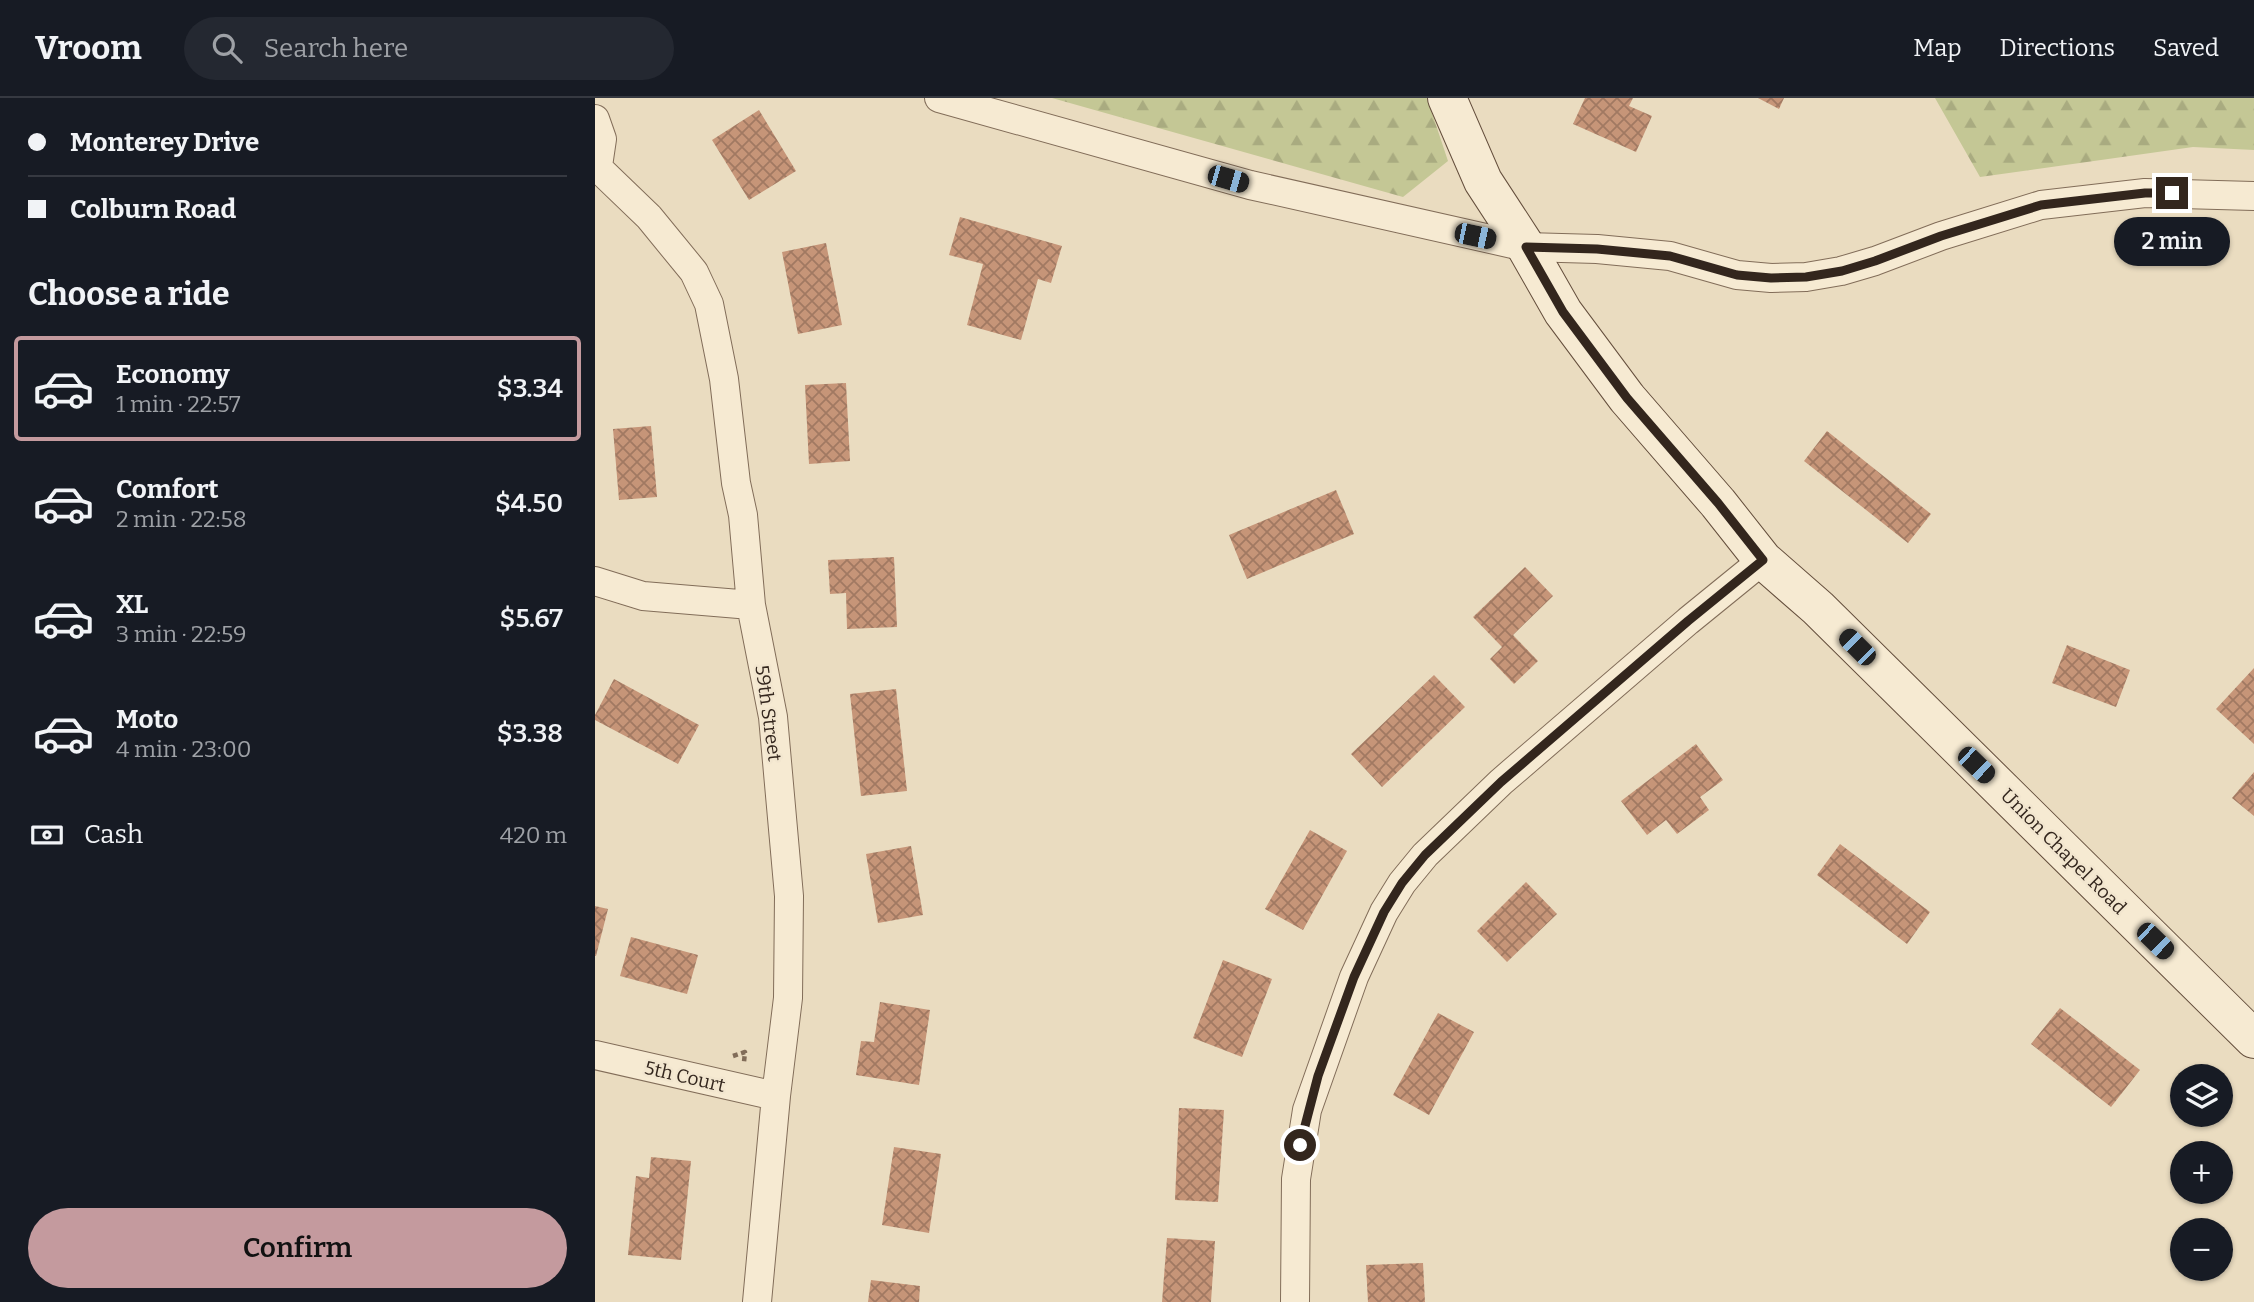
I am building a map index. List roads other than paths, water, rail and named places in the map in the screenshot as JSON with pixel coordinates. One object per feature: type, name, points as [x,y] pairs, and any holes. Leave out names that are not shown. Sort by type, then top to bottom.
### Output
[{"type":"street","points":[[939,98],[1250,185],[1526,247],[1597,249],[1670,256],[1737,275],[1771,278],[1806,277],[1842,271],[2041,205],[2145,193],[2254,196]]},
{"type":"street","name":"Union Chapel Road","points":[[1447,98],[1483,181],[1526,247],[1563,312],[1627,398],[1718,503],[1763,560],[1818,608],[2254,1039]]},
{"type":"street","name":"59th Street","points":[[595,120],[602,139],[596,166],[649,217],[694,272],[709,304],[724,379],[736,483],[743,515],[751,605],[773,718],[789,896],[788,998],[757,1302]]},
{"type":"street","points":[[1295,1302],[1296,1179],[1307,1110],[1354,977],[1384,912],[1402,883],[1425,855],[1501,782],[1763,560]]},
{"type":"street","points":[[595,581],[643,596],[751,605]]},
{"type":"street","name":"5th Court","points":[[595,1055],[776,1096]]}]
